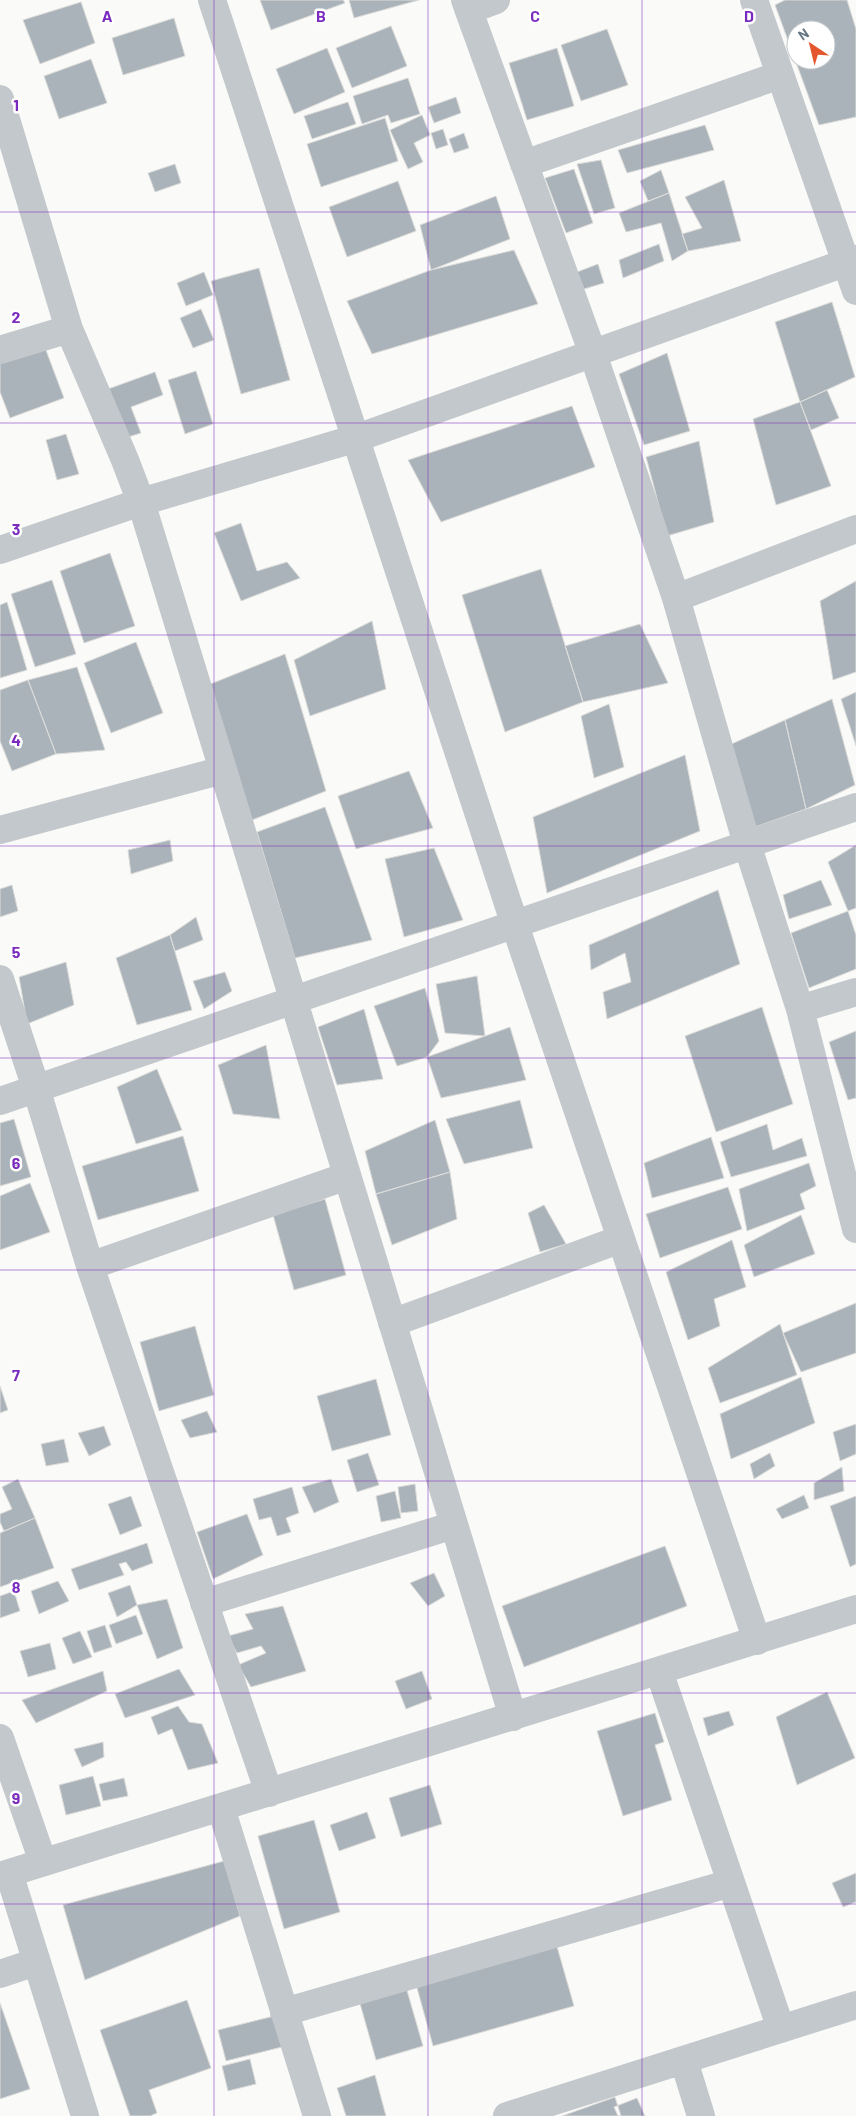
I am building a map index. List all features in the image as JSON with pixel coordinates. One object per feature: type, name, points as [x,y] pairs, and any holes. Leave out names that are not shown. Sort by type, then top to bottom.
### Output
[{"type":"street","points":[[212,0],[515,925],[757,1641]]},
{"type":"street","points":[[496,0],[467,5],[593,354],[676,598],[747,844],[800,1009],[852,1200],[856,1229]]},
{"type":"street","points":[[754,0],[780,75],[851,260],[856,291]]},
{"type":"street","points":[[524,164],[780,75]]},
{"type":"street","points":[[0,100],[6,138],[69,329],[125,460],[140,502],[514,1717]]},
{"type":"street","points":[[0,550],[140,502],[357,438],[851,260]]},
{"type":"street","points":[[0,350],[69,329]]},
{"type":"street","points":[[676,598],[856,529]]},
{"type":"street","points":[[0,830],[223,770]]},
{"type":"street","points":[[0,1101],[856,807]]},
{"type":"street","points":[[0,978],[36,1088],[90,1266],[269,1793]]},
{"type":"street","points":[[800,1009],[856,992]]},
{"type":"street","points":[[90,1266],[347,1176]]},
{"type":"street","points":[[392,1323],[621,1239]]},
{"type":"street","points":[[204,1604],[454,1525]]},
{"type":"street","points":[[85,2116],[36,1962],[4,1875],[856,1609]]},
{"type":"street","points":[[659,1671],[781,2029]]},
{"type":"street","points":[[0,1738],[43,1862]]},
{"type":"street","points":[[221,1808],[317,2116]]},
{"type":"street","points":[[284,2012],[731,1882]]},
{"type":"street","points":[[0,1974],[36,1962]]},
{"type":"street","points":[[507,2116],[856,2005]]},
{"type":"street","points":[[684,2060],[701,2116]]},
{"type":"building","points":[[260,0],[343,0],[345,3],[271,30]]},
{"type":"building","points":[[349,0],[419,0],[354,18]]},
{"type":"building","points":[[785,0],[847,0],[856,29],[856,117],[819,125],[799,70],[836,70],[836,20],[786,20],[786,35],[775,5]]},
{"type":"building","points":[[81,2],[95,43],[40,64],[23,20]]},
{"type":"building","points":[[174,18],[185,56],[123,75],[112,38]]},
{"type":"building","points":[[391,26],[407,66],[352,88],[336,48]]},
{"type":"building","points":[[607,29],[628,85],[581,101],[561,45]]},
{"type":"building","points":[[327,48],[345,92],[294,114],[276,69]]},
{"type":"building","points":[[557,48],[574,106],[527,120],[509,63]]},
{"type":"building","points":[[91,59],[107,103],[59,119],[44,76]]},
{"type":"building","points":[[408,78],[420,114],[391,123],[388,115],[362,124],[353,96]]},
{"type":"building","points":[[456,97],[461,113],[434,123],[428,107]]},
{"type":"building","points":[[348,102],[356,124],[312,139],[304,116]]},
{"type":"building","points":[[422,115],[430,135],[414,143],[423,162],[408,169],[390,130]]},
{"type":"building","points":[[385,118],[398,161],[321,187],[307,144]]},
{"type":"building","points":[[705,125],[714,150],[627,173],[618,150]]},
{"type":"building","points":[[443,129],[448,145],[436,149],[431,133]]},
{"type":"building","points":[[464,133],[469,148],[454,153],[449,139]]},
{"type":"building","points":[[601,160],[615,208],[594,214],[577,164]]},
{"type":"building","points":[[175,164],[181,183],[155,192],[148,173]]},
{"type":"building","points":[[574,169],[593,223],[566,233],[545,178]]},
{"type":"building","points":[[661,170],[669,193],[648,201],[640,181]]},
{"type":"building","points":[[724,180],[741,241],[688,251],[682,234],[702,228],[685,197]]},
{"type":"building","points":[[398,181],[416,231],[347,257],[329,207]]},
{"type":"building","points":[[669,193],[688,251],[672,261],[661,223],[626,232],[619,213]]},
{"type":"building","points":[[496,196],[510,239],[431,270],[420,225]]},
{"type":"building","points":[[659,244],[664,261],[623,278],[619,260]]},
{"type":"building","points":[[514,250],[538,304],[372,354],[347,301],[431,270]]},
{"type":"building","points":[[598,264],[604,283],[584,289],[577,272]]},
{"type":"building","points":[[259,268],[290,380],[241,394],[211,281]]},
{"type":"building","points":[[204,272],[213,295],[186,306],[177,283]]},
{"type":"building","points":[[832,302],[855,377],[800,402],[775,322]]},
{"type":"building","points":[[201,309],[214,340],[193,348],[180,318]]},
{"type":"building","points":[[44,345],[64,398],[10,418],[0,392],[0,362]]},
{"type":"building","points":[[667,353],[690,431],[644,445],[619,374]]},
{"type":"building","points":[[196,371],[213,424],[185,434],[168,380]]},
{"type":"building","points":[[155,372],[163,395],[131,407],[141,433],[125,438],[108,389]]},
{"type":"building","points":[[827,390],[839,418],[811,430],[800,402]]},
{"type":"building","points":[[800,402],[831,486],[776,505],[753,419]]},
{"type":"building","points":[[572,406],[595,467],[441,522],[408,460]]},
{"type":"building","points":[[66,434],[79,474],[57,480],[46,440]]},
{"type":"building","points":[[699,441],[714,522],[667,536],[646,457]]},
{"type":"building","points":[[241,523],[257,571],[287,562],[300,578],[241,601],[214,533]]},
{"type":"building","points":[[110,553],[135,626],[84,643],[60,571]]},
{"type":"building","points":[[541,569],[583,702],[505,732],[462,595]]},
{"type":"building","points":[[52,580],[76,654],[35,667],[11,594]]},
{"type":"building","points":[[856,581],[856,672],[833,680],[820,601]]},
{"type":"building","points":[[7,602],[27,670],[0,678],[0,605]]},
{"type":"building","points":[[372,621],[386,689],[310,716],[294,660]]},
{"type":"building","points":[[640,624],[668,683],[583,702],[565,646]]},
{"type":"building","points":[[136,642],[163,713],[111,733],[84,663]]},
{"type":"building","points":[[285,654],[326,791],[247,822],[208,685]]},
{"type":"building","points":[[77,667],[105,750],[56,754],[28,680]]},
{"type":"building","points":[[28,680],[56,754],[12,771],[0,741],[0,690]]},
{"type":"building","points":[[856,692],[856,746],[841,699]]},
{"type":"building","points":[[832,699],[855,785],[806,809],[785,720]]},
{"type":"building","points":[[609,704],[624,767],[594,778],[581,716]]},
{"type":"building","points":[[785,720],[806,809],[755,827],[727,746]]},
{"type":"building","points":[[685,755],[700,831],[547,893],[533,817]]},
{"type":"building","points":[[409,771],[433,828],[356,849],[338,796]]},
{"type":"building","points":[[325,807],[372,940],[295,958],[257,832]]},
{"type":"building","points":[[170,840],[173,861],[131,874],[128,850]]},
{"type":"building","points":[[856,845],[856,908],[848,911],[828,862]]},
{"type":"building","points":[[434,848],[463,920],[404,937],[385,859]]},
{"type":"building","points":[[821,880],[832,905],[789,919],[783,895]]},
{"type":"building","points":[[12,885],[18,911],[0,917],[0,889]]},
{"type":"building","points":[[718,890],[740,964],[607,1019],[603,992],[631,982],[625,953],[591,970],[589,945]]},
{"type":"building","points":[[848,911],[856,935],[856,969],[809,988],[791,933]]},
{"type":"building","points":[[196,917],[203,940],[175,951],[170,935]]},
{"type":"building","points":[[170,935],[192,1010],[137,1025],[116,958]]},
{"type":"building","points":[[66,962],[74,1005],[27,1024],[19,977]]},
{"type":"building","points":[[225,972],[232,991],[204,1009],[193,981]]},
{"type":"building","points":[[477,976],[485,1036],[445,1033],[436,984]]},
{"type":"building","points":[[425,988],[439,1041],[427,1057],[397,1066],[374,1006]]},
{"type":"building","points":[[762,1007],[793,1104],[716,1132],[685,1036]]},
{"type":"building","points":[[364,1009],[383,1079],[337,1085],[318,1027]]},
{"type":"building","points":[[510,1027],[526,1080],[441,1098],[427,1057]]},
{"type":"building","points":[[856,1031],[856,1098],[848,1100],[829,1042]]},
{"type":"building","points":[[266,1045],[280,1119],[233,1114],[218,1065]]},
{"type":"building","points":[[157,1069],[182,1130],[136,1144],[117,1087]]},
{"type":"building","points":[[520,1100],[533,1148],[464,1164],[446,1119]]},
{"type":"building","points":[[14,1119],[31,1177],[0,1186],[0,1123]]},
{"type":"building","points":[[435,1120],[450,1172],[376,1194],[365,1151]]},
{"type":"building","points":[[767,1124],[773,1150],[802,1138],[807,1156],[731,1177],[720,1142]]},
{"type":"building","points":[[183,1136],[199,1191],[98,1220],[82,1166]]},
{"type":"building","points":[[711,1137],[724,1178],[652,1198],[644,1163]]},
{"type":"building","points":[[809,1163],[816,1186],[800,1194],[805,1209],[747,1231],[739,1189]]},
{"type":"building","points":[[450,1172],[457,1219],[392,1245],[376,1194]]},
{"type":"building","points":[[30,1183],[50,1232],[0,1250],[0,1196]]},
{"type":"building","points":[[728,1187],[742,1229],[660,1258],[646,1214]]},
{"type":"building","points":[[325,1199],[346,1275],[294,1290],[273,1215]]},
{"type":"building","points":[[544,1205],[566,1244],[540,1252],[528,1213]]},
{"type":"building","points":[[801,1215],[815,1254],[754,1277],[744,1245]]},
{"type":"building","points":[[732,1240],[746,1287],[714,1299],[720,1326],[688,1340],[666,1272]]},
{"type":"building","points":[[856,1303],[856,1353],[801,1372],[783,1333]]},
{"type":"building","points":[[780,1324],[797,1375],[720,1403],[708,1368]]},
{"type":"building","points":[[195,1326],[214,1395],[159,1411],[140,1342]]},
{"type":"building","points":[[801,1377],[815,1423],[731,1459],[720,1414]]},
{"type":"building","points":[[376,1379],[391,1435],[332,1451],[317,1396]]},
{"type":"building","points":[[0,1386],[8,1410],[0,1413]]},
{"type":"building","points":[[207,1411],[217,1432],[190,1438],[181,1420]]},
{"type":"building","points":[[856,1424],[856,1454],[840,1461],[833,1432]]},
{"type":"building","points":[[104,1426],[111,1445],[89,1456],[78,1433]]},
{"type":"building","points":[[64,1439],[69,1462],[46,1466],[41,1444]]},
{"type":"building","points":[[368,1453],[379,1485],[357,1492],[347,1460]]},
{"type":"building","points":[[770,1453],[775,1466],[754,1479],[750,1464]]},
{"type":"building","points":[[842,1467],[844,1491],[814,1500],[814,1483]]},
{"type":"building","points":[[18,1479],[35,1518],[4,1531],[0,1522],[0,1514],[12,1509],[2,1487]]},
{"type":"building","points":[[331,1479],[339,1502],[314,1513],[302,1487]]},
{"type":"building","points":[[415,1484],[418,1511],[401,1513],[398,1487]]},
{"type":"building","points":[[292,1487],[299,1513],[286,1518],[291,1532],[277,1536],[271,1517],[259,1520],[253,1499]]},
{"type":"building","points":[[395,1491],[401,1518],[381,1522],[376,1496]]},
{"type":"building","points":[[804,1495],[809,1508],[782,1519],[776,1509]]},
{"type":"building","points":[[131,1496],[142,1526],[120,1535],[108,1504]]},
{"type":"building","points":[[856,1496],[856,1564],[850,1567],[830,1506]]},
{"type":"building","points":[[247,1514],[263,1555],[213,1579],[197,1532]]},
{"type":"building","points":[[35,1518],[54,1568],[0,1587],[0,1533]]},
{"type":"building","points":[[147,1543],[153,1563],[132,1571],[126,1562],[119,1564],[124,1575],[79,1590],[71,1569]]},
{"type":"building","points":[[665,1546],[687,1606],[524,1667],[502,1606]]},
{"type":"building","points":[[434,1573],[445,1596],[428,1606],[410,1583]]},
{"type":"building","points":[[58,1581],[69,1601],[39,1614],[31,1591]]},
{"type":"building","points":[[130,1585],[137,1605],[117,1617],[108,1593]]},
{"type":"building","points":[[14,1591],[20,1611],[0,1618],[0,1596]]},
{"type":"building","points":[[167,1599],[183,1648],[157,1659],[137,1605]]},
{"type":"building","points":[[283,1606],[306,1671],[251,1687],[238,1665],[266,1653],[261,1646],[237,1653],[228,1636],[253,1629],[245,1614]]},
{"type":"building","points":[[136,1615],[143,1634],[116,1644],[109,1625]]},
{"type":"building","points":[[105,1625],[112,1647],[94,1653],[87,1631]]},
{"type":"building","points":[[80,1631],[92,1657],[73,1664],[62,1638]]},
{"type":"building","points":[[50,1643],[56,1669],[28,1677],[20,1651]]},
{"type":"building","points":[[179,1669],[195,1695],[125,1718],[115,1694]]},
{"type":"building","points":[[103,1671],[107,1691],[36,1723],[22,1700]]},
{"type":"building","points":[[422,1671],[432,1699],[406,1709],[395,1681]]},
{"type":"building","points":[[827,1692],[855,1758],[797,1785],[776,1717]]},
{"type":"building","points":[[178,1706],[189,1722],[202,1724],[218,1763],[188,1770],[172,1729],[158,1735],[151,1717]]},
{"type":"building","points":[[729,1711],[734,1725],[708,1736],[703,1718]]},
{"type":"building","points":[[655,1713],[664,1742],[655,1745],[672,1800],[623,1816],[597,1731]]},
{"type":"building","points":[[103,1742],[104,1757],[82,1767],[74,1749]]},
{"type":"building","points":[[93,1776],[101,1806],[66,1815],[59,1785]]},
{"type":"building","points":[[124,1778],[128,1796],[103,1801],[99,1784]]},
{"type":"building","points":[[430,1785],[442,1824],[401,1837],[389,1798]]},
{"type":"building","points":[[367,1812],[376,1838],[339,1851],[330,1825]]},
{"type":"building","points":[[314,1820],[340,1912],[284,1929],[258,1836]]},
{"type":"building","points":[[224,1861],[240,1916],[85,1980],[63,1905]]},
{"type":"building","points":[[856,1873],[856,1902],[843,1907],[832,1883]]},
{"type":"building","points":[[554,1936],[574,2006],[433,2046],[414,1977]]},
{"type":"building","points":[[404,1980],[423,2046],[376,2060],[357,1993]]},
{"type":"building","points":[[187,2000],[211,2068],[149,2090],[157,2113],[150,2116],[130,2116],[100,2030]]},
{"type":"building","points":[[0,2003],[30,2089],[0,2099]]},
{"type":"building","points":[[274,2016],[282,2047],[226,2061],[218,2030]]},
{"type":"building","points":[[250,2059],[256,2084],[228,2091],[222,2066]]},
{"type":"building","points":[[375,2075],[386,2116],[346,2116],[337,2088]]},
{"type":"building","points":[[615,2097],[621,2116],[562,2116]]},
{"type":"building","points":[[637,2098],[645,2116],[618,2116],[614,2107]]}]
